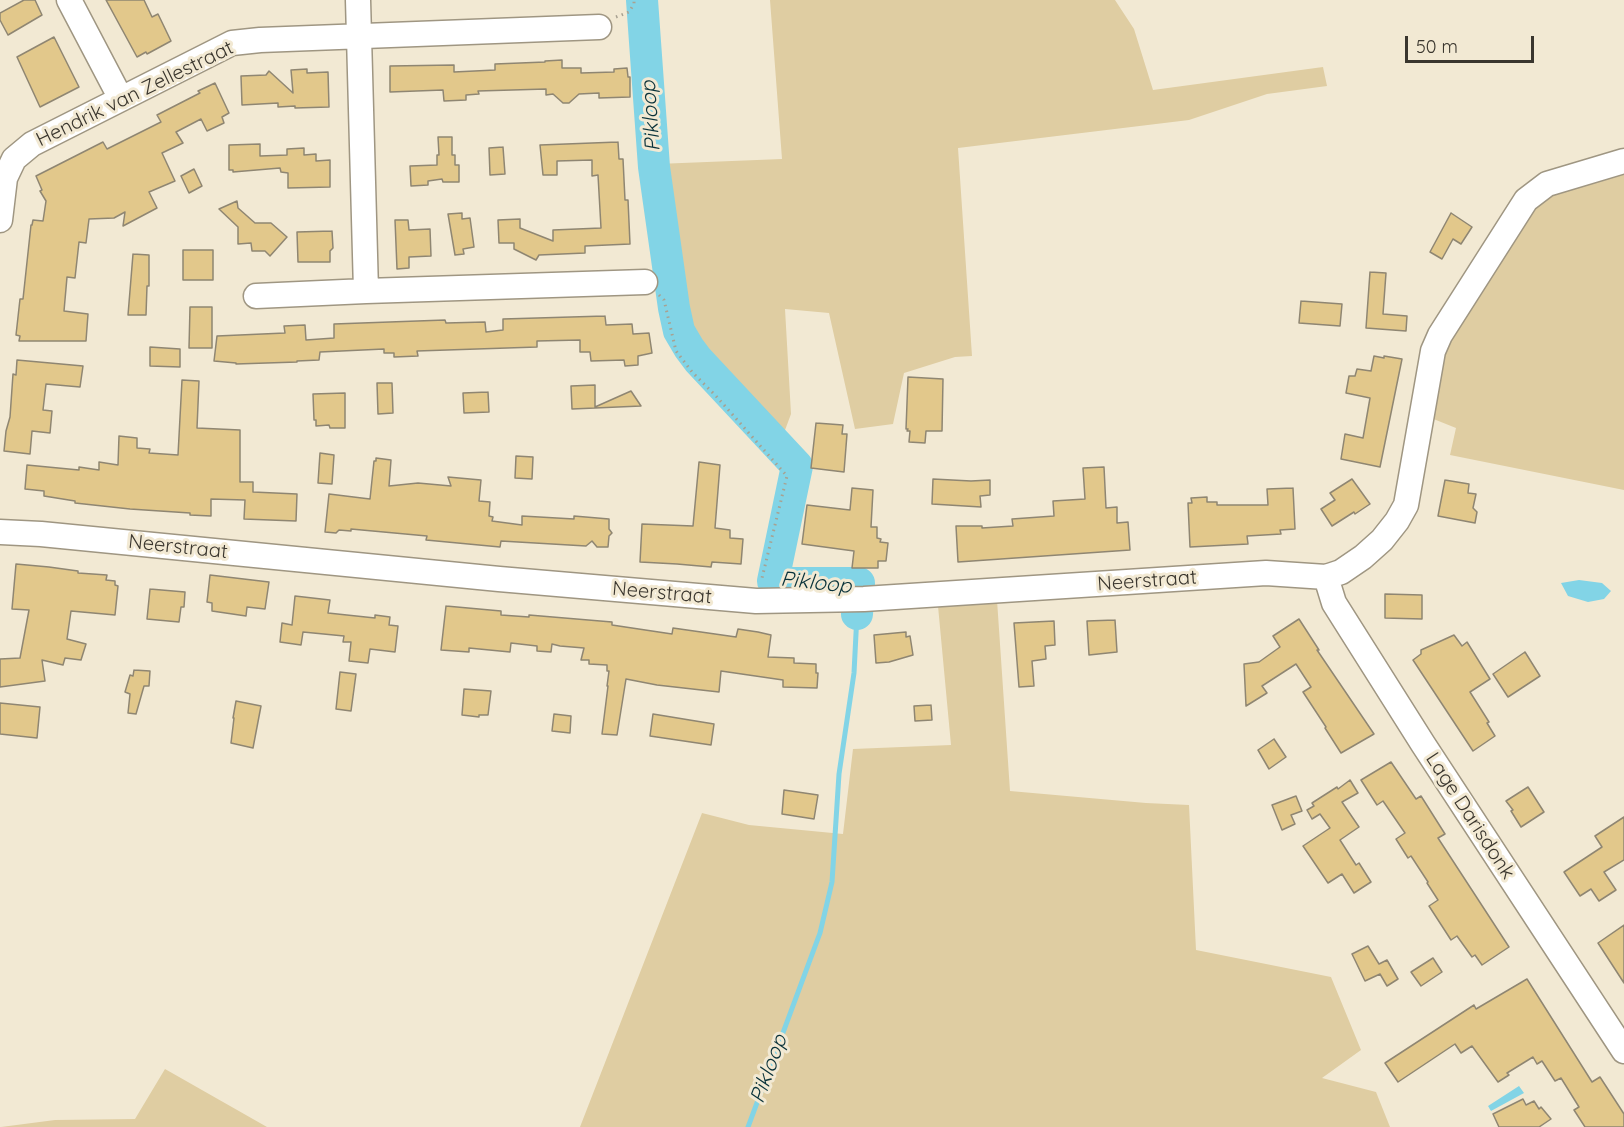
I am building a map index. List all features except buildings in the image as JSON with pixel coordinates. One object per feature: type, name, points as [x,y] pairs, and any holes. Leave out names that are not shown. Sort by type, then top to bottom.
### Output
[{"type":"street","points":[[69,0],[121,99]]},
{"type":"street","points":[[358,0],[366,291]]},
{"type":"street","name":"Hendrik van Zellestraat","points":[[0,220],[5,178],[14,159],[32,144],[232,43],[599,27]]},
{"type":"street","points":[[1326,577],[1341,572],[1382,540],[1406,505],[1433,351],[1440,335],[1526,200],[1547,183],[1624,160]]},
{"type":"street","points":[[256,296],[645,282]]},
{"type":"street","name":"Neerstraat","points":[[0,532],[53,535],[487,578],[756,601],[857,599],[1266,573],[1326,577]]},
{"type":"street","name":"Lage Darisdonk","points":[[1326,577],[1334,603],[1340,613],[1624,1051]]},
{"type":"path","points":[[599,27],[629,12],[634,0]]},
{"type":"path","points":[[645,282],[663,300],[676,351],[692,372],[787,476],[756,601]]},
{"type":"shaded area","points":[[770,0],[1115,0],[1134,29],[1153,90],[1323,67],[1327,86],[1267,94],[1189,120],[958,148],[972,356],[955,357],[904,373],[893,424],[855,429],[829,313],[785,309],[791,414],[775,457],[698,360],[679,331],[674,308],[657,164],[782,159]]},
{"type":"shaded area","points":[[1624,170],[1624,490],[1450,455],[1456,428],[1431,418],[1448,339],[1533,208],[1550,192]]},
{"type":"shaded area","points":[[997,600],[1010,791],[1189,805],[1196,950],[1331,977],[1361,1050],[1322,1078],[1376,1092],[1390,1127],[580,1127],[702,813],[749,825],[843,834],[853,749],[951,745],[938,606]]},
{"type":"shaded area","points":[[165,1069],[267,1127],[1,1127],[55,1120],[135,1119]]},
{"type":"water","points":[[1579,580],[1602,583],[1611,591],[1604,599],[1588,602],[1568,596],[1561,583]]},
{"type":"water","points":[[1519,1086],[1524,1093],[1491,1111],[1488,1106]]},
{"type":"waterway","name":"Pikloop","points":[[642,0],[654,167],[679,331],[698,360],[797,466],[773,581],[781,583],[859,583],[857,614]]},
{"type":"waterway","name":"Pikloop","points":[[748,1127],[820,933],[832,882],[839,774],[854,673],[857,614]]}]
